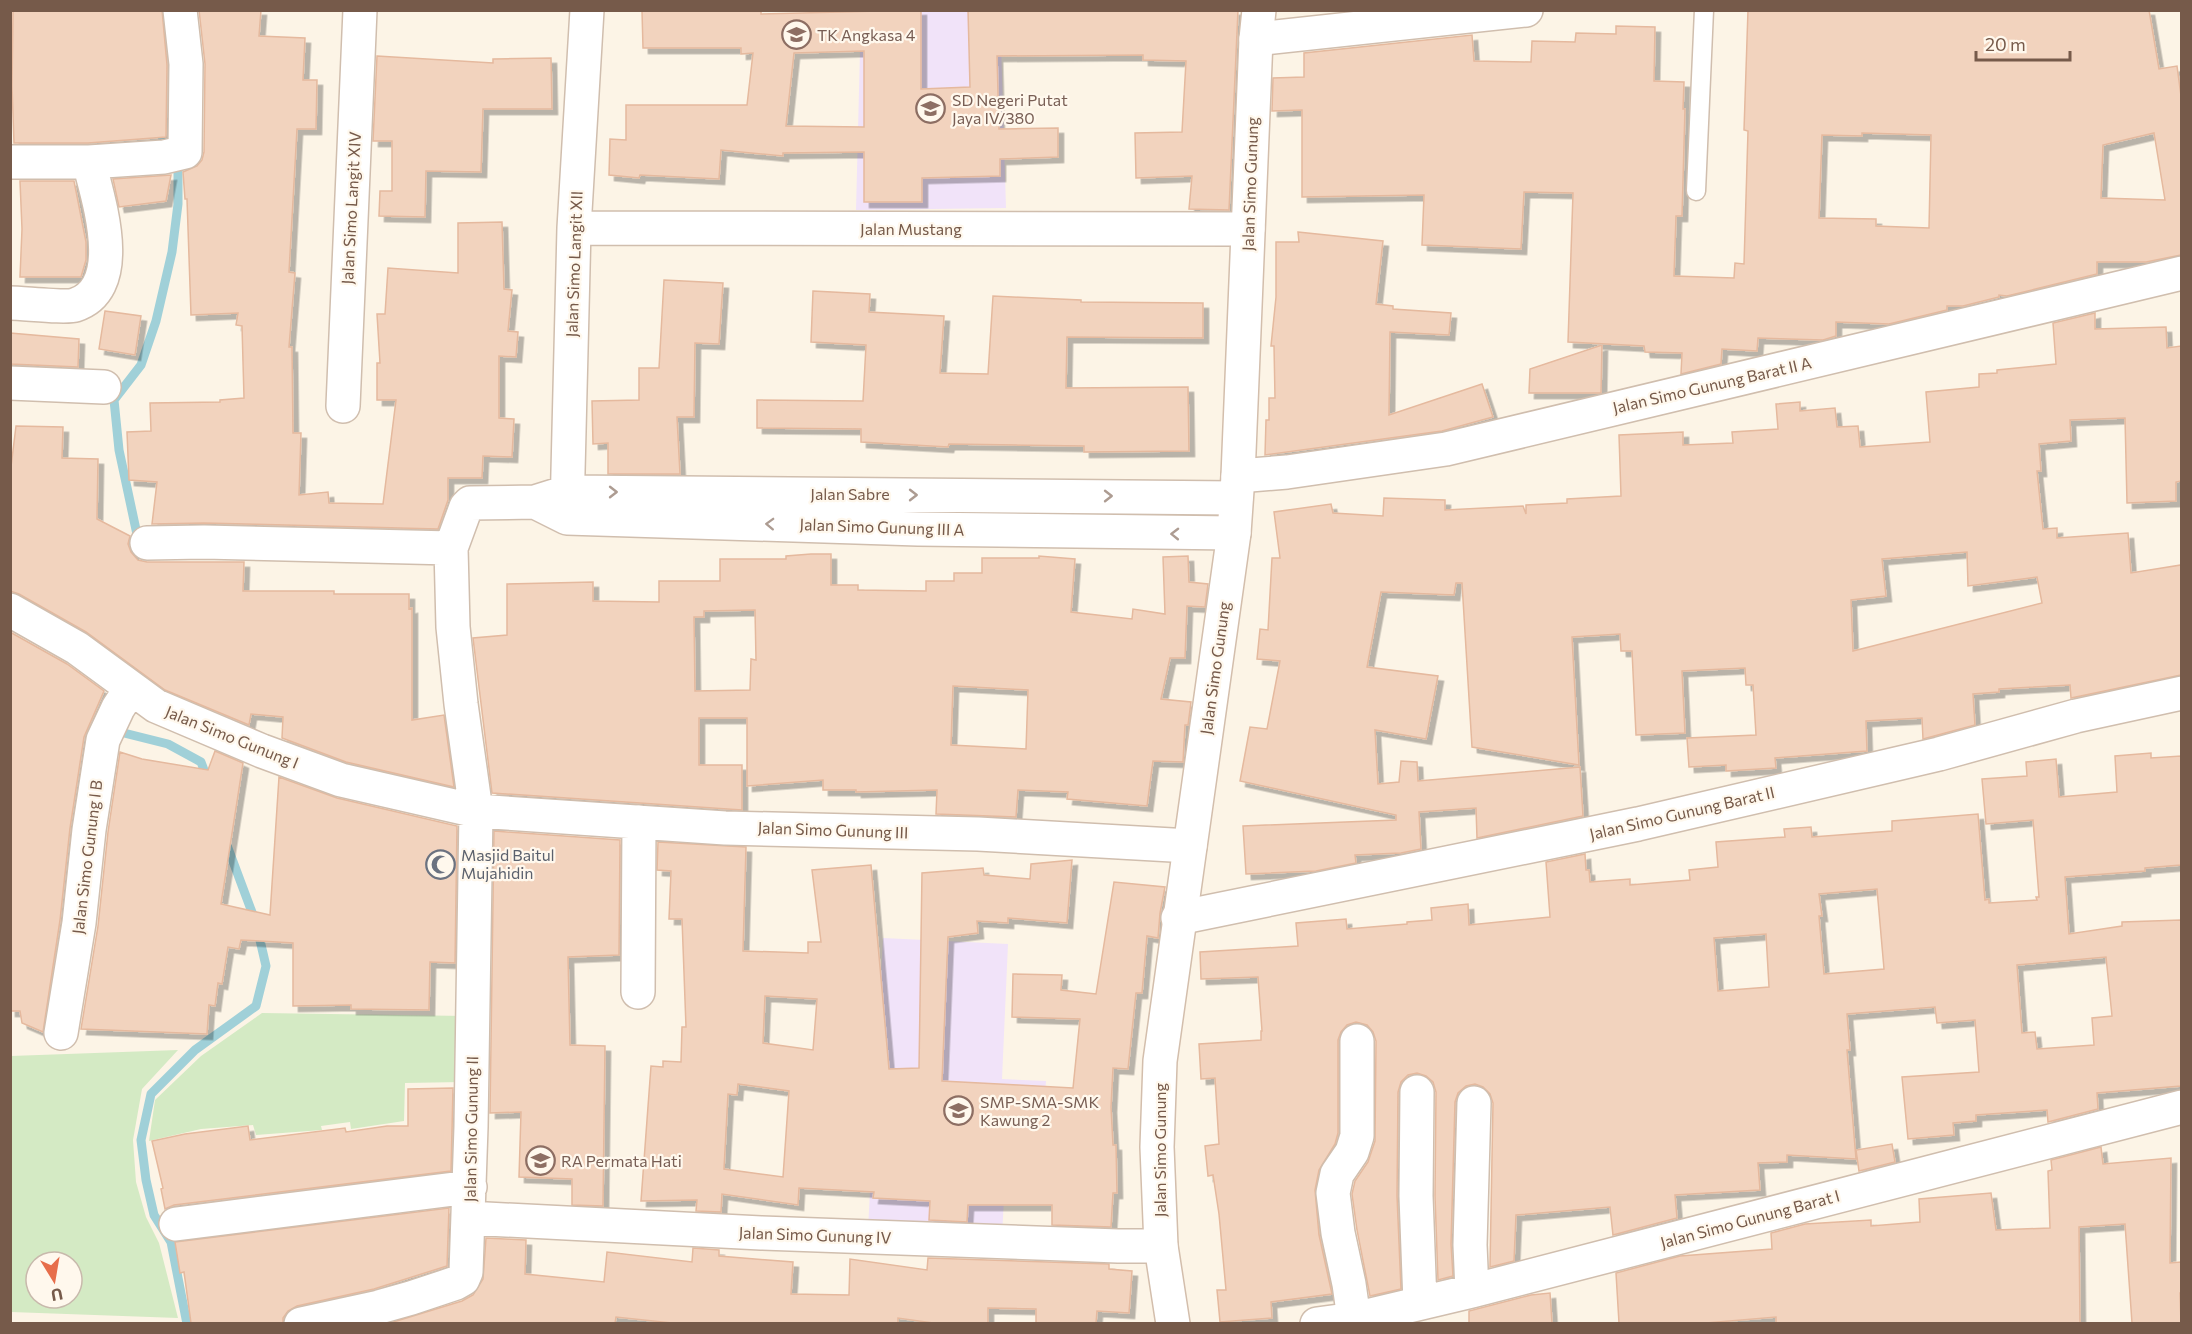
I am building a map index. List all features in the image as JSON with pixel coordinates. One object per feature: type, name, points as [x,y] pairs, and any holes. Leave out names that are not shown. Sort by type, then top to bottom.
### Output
[{"type":"street","points":[[10,162],[89,162],[172,156],[185,152],[186,64],[180,10]]},
{"type":"street","name":"Jalan Simo Langit XIV","points":[[343,406],[360,10]]},
{"type":"street","name":"Jalan Simo Langit XII","points":[[567,505],[574,228],[587,10]]},
{"type":"street","points":[[1257,25],[1526,10]]},
{"type":"street","name":"Jalan Simo Gunung","points":[[1173,1323],[1161,1246],[1157,1147],[1160,1061],[1178,918],[1234,533],[1257,25]]},
{"type":"street","points":[[10,303],[74,306],[89,297],[98,286],[103,273],[106,236],[89,162]]},
{"type":"street","name":"Jalan Mustang","points":[[574,228],[1248,229]]},
{"type":"street","name":"Jalan Simo Gunung Barat II A","points":[[1237,487],[1287,472],[1446,449],[2181,273]]},
{"type":"street","points":[[10,383],[104,387]]},
{"type":"street","name":"Jalan Sabre","points":[[451,548],[466,507],[476,502],[535,502],[567,505],[1237,487]]},
{"type":"street","name":"Jalan Simo Gunung III A","points":[[567,505],[918,529],[1234,533]]},
{"type":"street","points":[[147,543],[204,542],[451,548]]},
{"type":"street","name":"Jalan Simo Gunung II","points":[[301,1323],[379,1307],[463,1279],[466,1272],[476,811],[453,627],[451,548]]},
{"type":"street","name":"Jalan Simo Gunung I","points":[[10,610],[77,648],[118,696],[156,706],[262,751],[341,780],[476,811]]},
{"type":"street","name":"Jalan Simo Gunung Barat II","points":[[1178,918],[1638,824],[1939,754],[2076,716],[2181,693]]},
{"type":"street","name":"Jalan Simo Gunung I B","points":[[61,1033],[79,923],[89,830],[103,740],[118,696]]},
{"type":"street","name":"Jalan Simo Gunung III","points":[[476,811],[725,828],[978,834],[1190,846]]},
{"type":"street","points":[[638,992],[639,822]]},
{"type":"street","points":[[1354,1319],[1333,1192],[1337,1174],[1352,1152],[1357,1136],[1357,1041]]},
{"type":"street","points":[[1417,1092],[1416,1196],[1420,1303]]},
{"type":"street","points":[[1473,1292],[1470,1245],[1474,1103]]},
{"type":"street","name":"Jalan Simo Gunung Barat I","points":[[1317,1323],[1354,1319],[1473,1292],[2181,1107]]},
{"type":"street","name":"Jalan Simo Gunung IV","points":[[176,1224],[469,1203],[761,1233],[1161,1246]]},
{"type":"lane","points":[[1696,190],[1704,10]]},
{"type":"shaded area","name":"SD Negeri Putat Jaya IV/380","points":[[861,11],[1000,11],[1006,208],[856,210]]},
{"type":"shaded area","name":"SMP-SMA-SMK Kawung 2","points":[[883,938],[1008,944],[1002,1079],[1046,1081],[1042,1143],[1007,1142],[1002,1236],[868,1230]]},
{"type":"green space","points":[[262,1013],[466,1016],[462,1082],[405,1083],[404,1121],[351,1129],[350,1122],[321,1126],[322,1130],[256,1135],[253,1125],[201,1129],[149,1141],[155,1100],[201,1056]]},
{"type":"green space","points":[[178,1050],[142,1089],[133,1140],[136,1182],[146,1217],[159,1243],[178,1318],[11,1312],[11,1056]]},
{"type":"building","points":[[13,10],[162,10],[167,65],[166,137],[88,143],[14,143]]},
{"type":"building","points":[[199,10],[261,10],[259,36],[305,38],[303,80],[317,80],[316,129],[297,129],[289,272],[295,273],[289,347],[292,347],[293,433],[301,433],[299,495],[328,492],[329,503],[383,504],[396,400],[377,400],[377,363],[380,363],[377,314],[385,314],[388,268],[458,273],[458,223],[502,222],[504,289],[512,290],[508,331],[518,332],[516,357],[499,356],[499,418],[514,419],[512,457],[483,456],[482,478],[448,478],[448,500],[438,529],[204,523],[152,524],[157,482],[129,480],[127,432],[151,431],[150,403],[220,402],[220,400],[244,398],[242,326],[236,325],[238,313],[191,315],[187,199],[185,199],[183,172],[197,166],[204,152],[205,64]]},
{"type":"building","points":[[761,10],[761,14],[921,10],[921,89],[970,87],[968,10],[1238,10],[1229,210],[1189,209],[1192,176],[1136,178],[1135,133],[1182,132],[1186,61],[1143,60],[1143,55],[997,56],[999,129],[1058,128],[1058,157],[1000,159],[1000,176],[922,178],[922,202],[864,202],[864,152],[783,153],[783,156],[721,150],[719,179],[640,175],[639,178],[609,175],[610,139],[626,140],[626,105],[747,105],[753,53],[741,54],[741,48],[643,48],[642,11]],"holes":[[[864,51],[864,127],[786,126],[794,53]]]},
{"type":"building","points":[[1748,10],[2149,10],[2159,69],[2177,66],[2181,96],[2181,255],[2146,262],[2097,262],[2097,274],[2007,296],[1999,295],[1999,297],[1963,306],[1947,306],[1947,310],[1889,324],[1836,322],[1836,336],[1823,340],[1758,338],[1757,351],[1722,349],[1721,364],[1681,374],[1682,353],[1645,352],[1644,346],[1568,342],[1573,193],[1524,192],[1521,249],[1422,245],[1424,195],[1302,197],[1302,110],[1272,111],[1273,78],[1304,77],[1304,53],[1472,35],[1474,61],[1531,62],[1532,41],[1575,42],[1576,33],[1616,34],[1616,26],[1655,27],[1654,81],[1684,82],[1682,216],[1676,216],[1674,276],[1734,278],[1735,263],[1744,264],[1748,131],[1744,130]],"holes":[[[1862,133],[1931,135],[1929,228],[1876,226],[1876,219],[1819,218],[1822,135],[1862,136]],[[2154,133],[2165,200],[2101,198],[2103,145]]]},
{"type":"building","points":[[377,56],[493,63],[493,59],[551,58],[552,109],[483,109],[481,172],[426,171],[425,217],[379,216],[380,191],[392,191],[392,141],[373,141]]},
{"type":"building","points":[[171,175],[166,201],[119,207],[113,179]]},
{"type":"building","points":[[20,181],[74,181],[86,242],[86,260],[81,277],[20,277],[22,229]]},
{"type":"building","points":[[1298,232],[1383,241],[1376,304],[1393,306],[1393,309],[1451,313],[1449,335],[1390,332],[1389,415],[1482,384],[1493,417],[1442,431],[1265,455],[1269,398],[1275,398],[1274,346],[1271,346],[1276,297],[1276,242],[1299,242]]},
{"type":"building","points":[[664,280],[723,283],[719,344],[695,343],[694,417],[677,417],[680,474],[608,474],[608,443],[593,444],[592,401],[639,400],[639,368],[659,368]]},
{"type":"building","points":[[813,291],[870,294],[869,312],[944,316],[940,373],[988,374],[993,296],[1081,300],[1081,302],[1203,303],[1203,338],[1067,337],[1066,388],[1188,387],[1189,451],[1084,452],[1084,446],[949,444],[948,447],[861,442],[861,429],[757,428],[757,400],[863,401],[866,345],[811,342]]},
{"type":"building","points":[[105,311],[141,316],[135,355],[99,349]]},
{"type":"building","points":[[2095,313],[2095,329],[2166,327],[2167,348],[2181,346],[2181,481],[2176,482],[2176,501],[2127,503],[2125,418],[2070,420],[2071,441],[2039,444],[2041,471],[2037,471],[2043,529],[2057,528],[2057,538],[2128,533],[2131,573],[2181,565],[2181,675],[2071,698],[2070,685],[1999,689],[1999,692],[1973,694],[1975,725],[1923,739],[1922,718],[1866,721],[1867,751],[1775,758],[1776,768],[1726,771],[1726,765],[1689,767],[1687,738],[1756,735],[1753,685],[1746,685],[1745,668],[1682,671],[1685,733],[1636,735],[1632,651],[1621,651],[1620,634],[1572,637],[1579,765],[1472,747],[1462,583],[1456,583],[1454,595],[1381,592],[1367,667],[1438,676],[1426,739],[1375,730],[1378,784],[1399,782],[1401,761],[1417,762],[1418,781],[1580,767],[1583,816],[1477,838],[1476,808],[1419,812],[1421,849],[1401,853],[1355,855],[1356,863],[1316,871],[1246,874],[1243,826],[1396,820],[1396,815],[1240,781],[1250,727],[1267,729],[1280,661],[1257,659],[1260,629],[1268,630],[1272,558],[1280,558],[1274,512],[1331,504],[1333,513],[1383,516],[1384,498],[1445,500],[1445,510],[1523,506],[1526,514],[1526,505],[1567,503],[1567,499],[1621,496],[1619,435],[1683,432],[1683,445],[1733,443],[1732,432],[1778,429],[1776,404],[1800,402],[1800,411],[1835,408],[1837,427],[1858,426],[1860,447],[1930,442],[1926,392],[1979,387],[1979,374],[1997,373],[1997,370],[2056,364],[2053,323]],"holes":[[[1967,552],[1968,586],[2037,577],[2042,603],[1853,651],[1851,600],[1886,596],[1882,559]]]},
{"type":"building","points":[[10,333],[79,339],[78,367],[10,364]]},
{"type":"building","points":[[1602,345],[1601,393],[1529,393],[1530,369]]},
{"type":"building","points":[[16,426],[63,427],[62,458],[98,459],[97,519],[130,536],[128,544],[138,560],[147,562],[244,562],[243,591],[409,594],[409,609],[412,608],[412,720],[444,715],[454,787],[346,762],[282,738],[283,717],[251,714],[249,725],[165,690],[86,632],[10,591],[10,475]]},
{"type":"building","points":[[831,554],[831,585],[858,585],[858,590],[926,591],[926,581],[954,581],[954,573],[982,573],[982,558],[1039,558],[1039,556],[1075,559],[1071,612],[1132,619],[1133,609],[1165,614],[1163,557],[1188,556],[1189,582],[1208,584],[1205,607],[1187,606],[1185,658],[1170,658],[1161,699],[1191,702],[1188,725],[1185,725],[1183,762],[1153,761],[1147,806],[1067,799],[1068,792],[1018,790],[1016,817],[936,814],[937,790],[856,792],[856,790],[823,790],[823,780],[747,786],[747,718],[699,718],[699,765],[742,765],[742,810],[492,793],[473,638],[507,635],[507,584],[593,582],[593,601],[659,602],[659,581],[720,581],[720,559],[786,559],[786,556]],"holes":[[[755,610],[756,660],[751,659],[750,690],[695,691],[694,617],[704,617],[704,611]],[[953,686],[1028,690],[1026,749],[951,745]]]},
{"type":"building","points":[[10,632],[67,664],[104,691],[84,737],[43,1032],[22,1023],[20,1011],[10,1011]]},
{"type":"building","points":[[215,751],[243,763],[221,904],[270,915],[279,777],[337,798],[457,826],[455,963],[430,962],[429,1010],[351,1009],[351,1005],[293,1006],[293,943],[241,940],[239,949],[228,947],[222,984],[218,983],[215,1006],[209,1005],[207,1034],[81,1029],[98,926],[108,832],[120,752],[142,759],[208,770]]},
{"type":"building","points":[[2151,753],[2151,758],[2181,756],[2181,865],[2145,868],[2145,871],[2065,877],[2069,934],[2122,926],[2122,922],[2181,920],[2181,1086],[2097,1093],[2098,1109],[2048,1122],[2047,1110],[1976,1115],[1976,1121],[1953,1123],[1954,1135],[1908,1139],[1902,1077],[1979,1072],[1975,1020],[1937,1023],[1935,1007],[1847,1014],[1850,1050],[1847,1050],[1856,1159],[1787,1155],[1787,1162],[1758,1163],[1760,1190],[1675,1195],[1677,1218],[1613,1235],[1610,1207],[1516,1215],[1514,1261],[1490,1267],[1493,1103],[1490,1094],[1483,1087],[1475,1084],[1466,1086],[1458,1093],[1455,1102],[1451,1244],[1453,1276],[1438,1280],[1435,1196],[1436,1092],[1433,1082],[1426,1076],[1417,1073],[1408,1075],[1401,1082],[1398,1092],[1397,1196],[1401,1289],[1370,1296],[1352,1194],[1355,1181],[1368,1162],[1375,1141],[1376,1041],[1367,1025],[1356,1022],[1347,1025],[1338,1040],[1338,1133],[1335,1144],[1319,1170],[1315,1190],[1319,1235],[1332,1294],[1271,1302],[1272,1318],[1220,1322],[1217,1290],[1226,1290],[1219,1214],[1213,1175],[1208,1176],[1205,1146],[1219,1144],[1215,1078],[1201,1079],[1199,1044],[1261,1040],[1262,1031],[1258,977],[1201,979],[1200,952],[1298,946],[1296,923],[1346,919],[1347,929],[1407,924],[1407,922],[1432,920],[1431,908],[1468,904],[1469,925],[1550,917],[1546,862],[1585,854],[1586,870],[1589,870],[1590,882],[1630,879],[1630,885],[1690,880],[1689,870],[1718,867],[1716,842],[1785,837],[1784,829],[1811,827],[1812,837],[1892,831],[1892,821],[1978,814],[1985,900],[1989,899],[1989,903],[2037,900],[2036,897],[2039,897],[2033,820],[1986,824],[1982,779],[2027,776],[2026,762],[2056,759],[2059,797],[2117,792],[2115,756]],"holes":[[[1877,889],[1884,969],[1824,974],[1819,894]],[[1766,934],[1769,987],[1718,991],[1714,938]],[[2106,957],[2112,1016],[2092,1018],[2094,1045],[2037,1049],[2035,1032],[2022,1033],[2017,965]]]},
{"type":"building","points":[[494,831],[620,840],[619,955],[568,957],[570,1045],[605,1046],[603,1206],[572,1205],[572,1179],[519,1177],[521,1112],[490,1113]]},
{"type":"building","points":[[658,842],[746,847],[743,951],[808,953],[808,942],[821,942],[812,870],[871,865],[889,1069],[919,1068],[922,873],[983,868],[984,875],[1030,879],[1031,864],[1072,860],[1067,923],[1008,918],[1008,923],[977,921],[978,933],[948,937],[942,1081],[1073,1088],[1080,1019],[1012,1017],[1013,974],[1062,975],[1061,990],[1096,994],[1114,882],[1165,887],[1158,938],[1147,936],[1142,993],[1136,993],[1128,1069],[1113,1068],[1111,1107],[1113,1145],[1116,1145],[1117,1193],[1113,1193],[1111,1227],[1052,1225],[1052,1205],[968,1205],[967,1222],[929,1220],[930,1201],[873,1198],[874,1192],[799,1188],[798,1205],[722,1194],[721,1212],[696,1211],[697,1200],[641,1201],[651,1066],[663,1067],[663,1061],[681,1062],[682,1027],[686,1027],[682,919],[669,919],[671,871],[657,870]],"holes":[[[765,996],[817,999],[813,1050],[763,1043]],[[738,1084],[789,1091],[783,1177],[724,1169],[728,1094],[737,1095]]]},
{"type":"building","points":[[453,1088],[451,1171],[174,1205],[165,1209],[161,1189],[163,1188],[152,1141],[185,1134],[248,1126],[250,1140],[345,1128],[346,1132],[387,1126],[408,1126],[408,1089]]},
{"type":"building","points":[[1892,1144],[1895,1162],[1859,1171],[1856,1150]]},
{"type":"building","points":[[2101,1147],[2103,1164],[2171,1158],[2170,1263],[2181,1262],[2181,1323],[2132,1323],[2125,1224],[2079,1227],[2080,1323],[1776,1323],[1776,1317],[1706,1323],[1619,1323],[1616,1273],[1680,1256],[1772,1249],[1771,1233],[1805,1224],[1871,1220],[1871,1226],[1920,1222],[1919,1199],[1991,1193],[1996,1230],[2050,1228],[2048,1171],[2052,1170],[2051,1160]]},
{"type":"building","points":[[449,1208],[447,1266],[374,1289],[297,1306],[288,1311],[283,1318],[283,1323],[191,1323],[184,1272],[180,1273],[175,1242]]},
{"type":"building","points":[[486,1238],[526,1240],[525,1274],[604,1282],[607,1252],[692,1262],[693,1248],[719,1250],[719,1256],[793,1262],[791,1294],[849,1295],[850,1259],[927,1270],[928,1258],[1109,1264],[1109,1269],[1132,1271],[1129,1313],[1097,1311],[1096,1323],[1036,1323],[1036,1309],[988,1308],[988,1323],[933,1323],[898,1318],[898,1323],[672,1323],[616,1317],[615,1323],[390,1323],[462,1301],[473,1295],[483,1279]]},
{"type":"building","points":[[1550,1293],[1552,1323],[1469,1323],[1469,1311],[1531,1295]]},
{"type":"waterway","points":[[133,567],[138,539],[119,450],[114,400],[141,365],[156,321],[172,252],[178,204],[178,165],[158,128]]},
{"type":"waterway","points":[[117,725],[120,732],[168,744],[201,762],[208,781]]},
{"type":"waterway","points":[[187,1324],[171,1242],[154,1215],[146,1180],[141,1140],[151,1094],[195,1050],[256,1006],[266,966],[256,923],[225,840]]},
{"type":"place","name":"TK Angkasa 4","points":[[796,35]]},
{"type":"place","name":"SD Negeri Putat Jaya IV/380","points":[[931,109]]},
{"type":"place","name":"Masjid Baitul Mujahidin","points":[[440,864]]},
{"type":"place","name":"SMP-SMA-SMK Kawung 2","points":[[959,1111]]},
{"type":"place","name":"RA Permata Hati","points":[[540,1161]]}]
